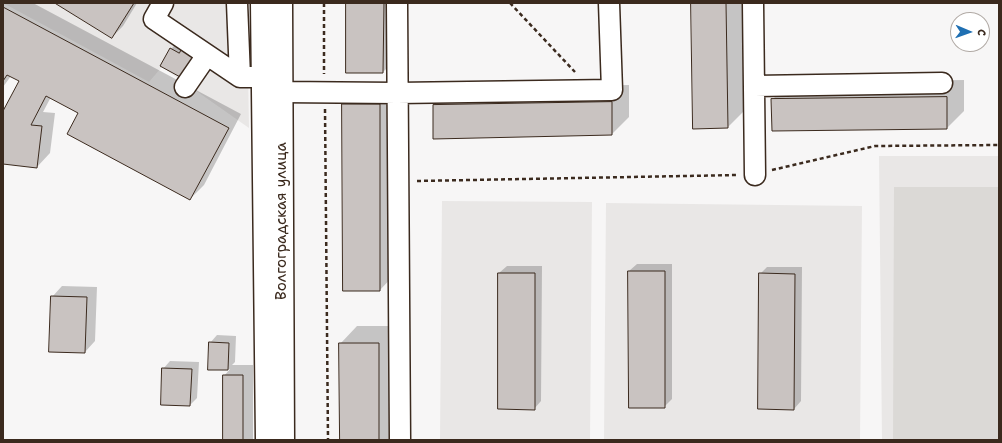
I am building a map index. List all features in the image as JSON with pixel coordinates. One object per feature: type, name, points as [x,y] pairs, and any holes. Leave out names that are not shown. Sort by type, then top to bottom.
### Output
[{"type":"main road","points":[[262,3],[275,82],[267,440]]},
{"type":"main road","name":"Волгоградская улица","points":[[281,3],[275,82],[283,440]]},
{"type":"lane","points":[[163,3],[154,19],[240,77],[324,91],[397,93],[592,89],[612,90],[609,3]]},
{"type":"lane","points":[[237,3],[240,77]]},
{"type":"lane","points":[[397,3],[400,440]]},
{"type":"lane","points":[[752,3],[755,175]]},
{"type":"lane","points":[[185,87],[207,55]]},
{"type":"lane","points":[[754,86],[942,84]]},
{"type":"path","points":[[324,3],[328,440]]},
{"type":"path","points":[[510,3],[592,89]]},
{"type":"path","points":[[398,181],[755,175],[876,146],[999,145]]},
{"type":"shaded area","points":[[3,3],[247,3],[249,128],[162,67],[149,82]]},
{"type":"shaded area","points":[[879,156],[999,156],[999,440],[882,440]]},
{"type":"shaded area","points":[[894,187],[999,187],[999,440],[893,440]]},
{"type":"shaded area","points":[[442,201],[592,202],[590,440],[440,440]]},
{"type":"shaded area","points":[[606,203],[862,206],[860,440],[604,440]]},
{"type":"building","points":[[55,3],[134,3],[112,38]]},
{"type":"building","points":[[346,3],[384,3],[383,73],[346,73]]},
{"type":"building","points":[[691,3],[726,3],[728,128],[693,129]]},
{"type":"building","points":[[3,7],[229,128],[190,200],[67,134],[78,113],[46,96],[31,125],[42,126],[37,168],[3,164],[3,111],[19,81],[7,75],[3,81]]},
{"type":"building","points":[[185,43],[198,50],[182,78],[160,66],[170,48],[179,53]]},
{"type":"building","points":[[947,97],[947,129],[772,131],[771,99]]},
{"type":"building","points":[[612,102],[612,135],[433,139],[433,105]]},
{"type":"building","points":[[342,104],[380,104],[380,291],[343,291]]},
{"type":"building","points":[[628,271],[665,271],[665,408],[629,408]]},
{"type":"building","points":[[498,273],[535,273],[535,410],[498,409]]},
{"type":"building","points":[[759,273],[795,274],[794,410],[758,409]]},
{"type":"building","points":[[51,296],[87,297],[85,353],[49,352]]},
{"type":"building","points":[[209,342],[229,343],[228,370],[208,370]]},
{"type":"building","points":[[339,343],[379,343],[379,440],[340,440]]},
{"type":"building","points":[[162,368],[192,369],[190,406],[161,405]]},
{"type":"building","points":[[223,375],[243,375],[243,440],[223,440]]}]
